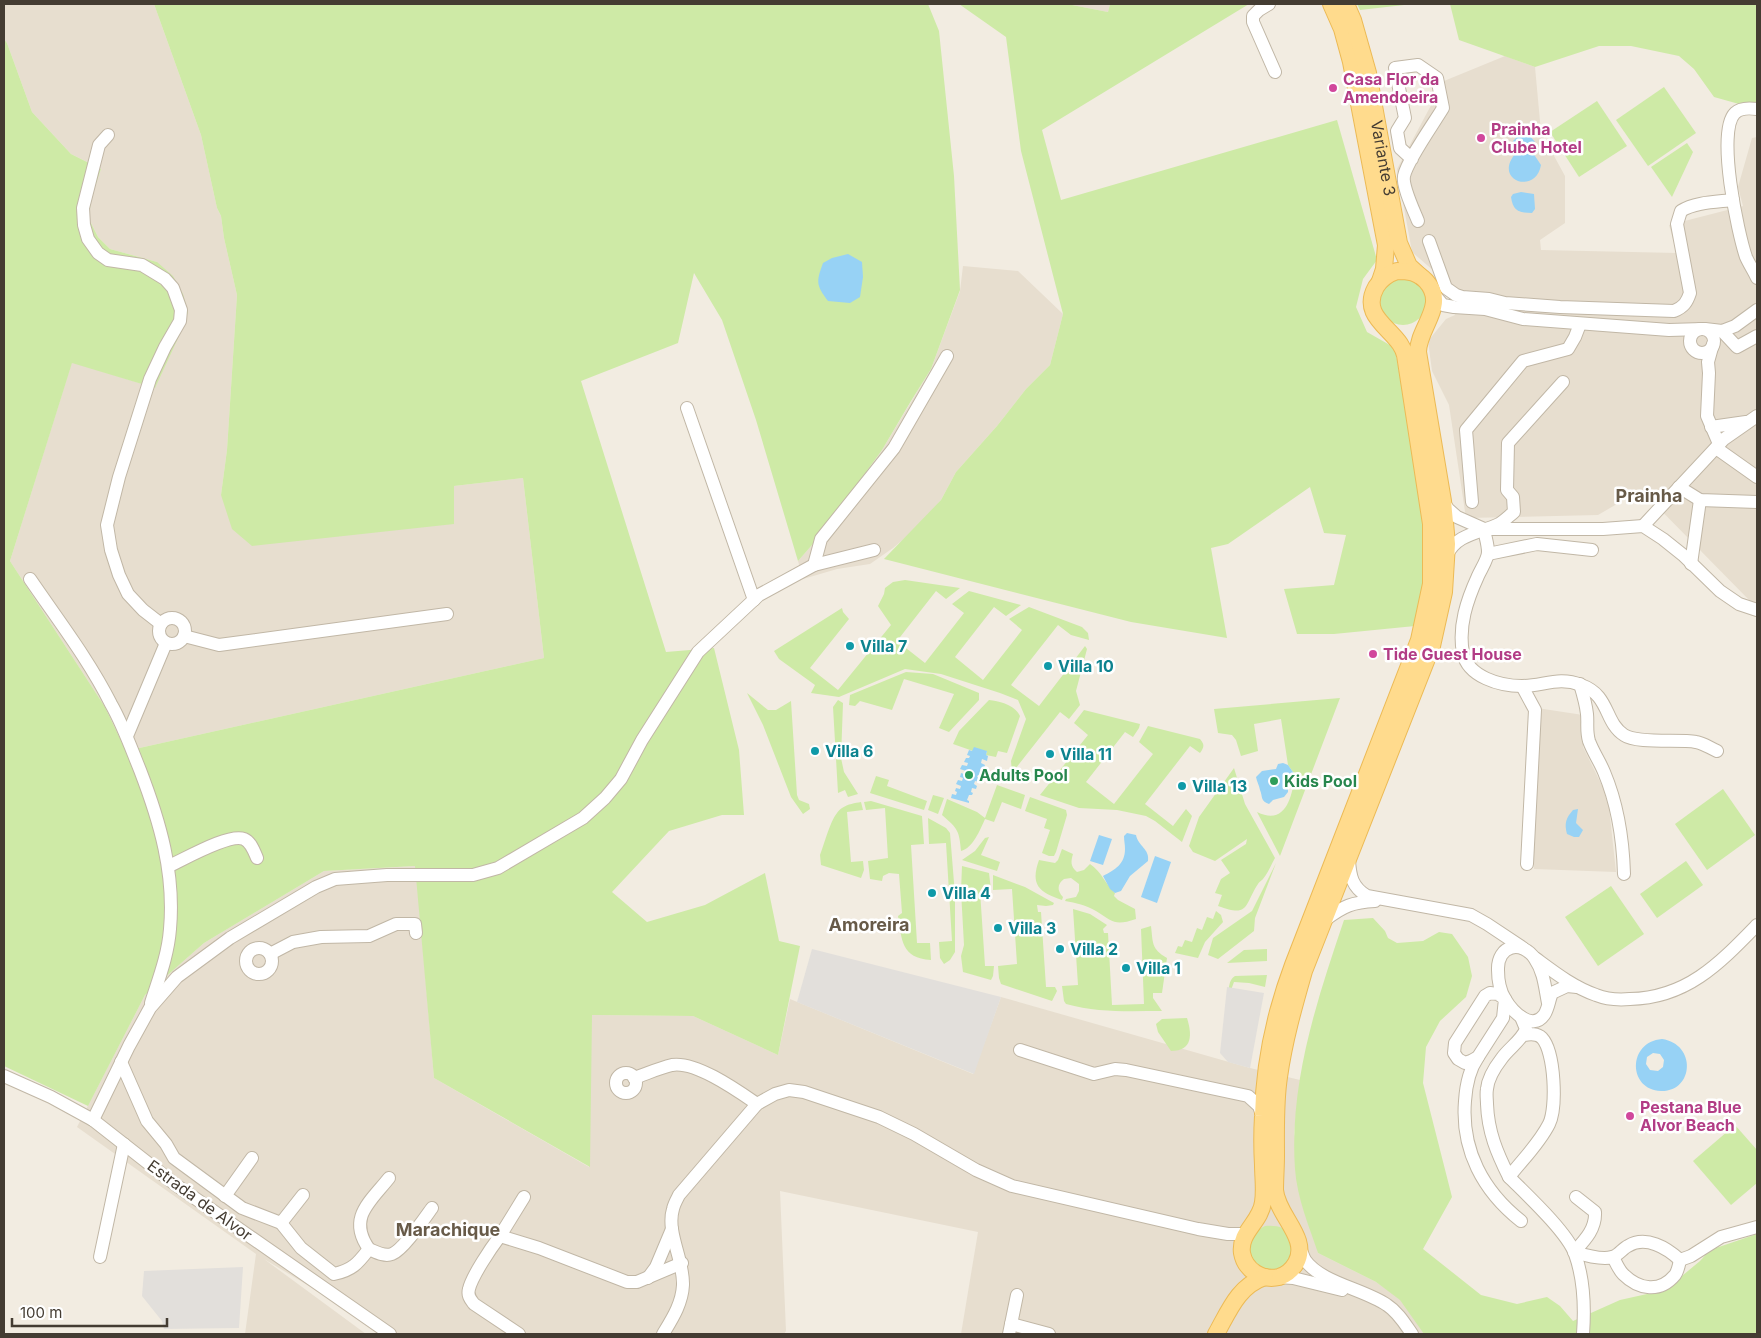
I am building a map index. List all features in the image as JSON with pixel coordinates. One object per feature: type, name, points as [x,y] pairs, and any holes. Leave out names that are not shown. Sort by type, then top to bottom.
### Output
[{"type":"main road","name":"Variante 3","points":[[1331,4],[1342,28],[1350,62],[1386,245],[1384,269],[1380,281]]},
{"type":"main road","name":"Variante 3","points":[[1346,4],[1353,20],[1368,74],[1399,243],[1409,266],[1422,277]]},
{"type":"main road","points":[[1216,1334],[1227,1314],[1249,1284],[1288,1272],[1296,1263],[1300,1252],[1298,1240],[1283,1214],[1276,1191],[1276,1105],[1288,1031],[1300,986],[1432,646],[1444,592],[1447,544],[1443,501],[1418,352],[1418,344],[1430,317],[1434,300],[1431,287],[1422,277],[1410,272],[1391,273],[1380,281],[1374,292],[1372,305],[1376,317],[1401,344],[1406,361],[1431,524],[1432,555],[1429,593],[1419,640],[1286,981],[1272,1034],[1265,1077],[1263,1118],[1264,1204],[1260,1214],[1243,1240],[1241,1278],[1227,1314]]},
{"type":"main road","points":[[1385,327],[1396,333],[1410,333],[1421,328],[1430,317]]},
{"type":"main road","points":[[1247,1232],[1258,1222],[1270,1220],[1282,1222],[1292,1229]]},
{"type":"main road","points":[[1243,1255],[1249,1268],[1254,1272],[1271,1277]]},
{"type":"street","points":[[1269,4],[1253,16],[1253,22],[1275,72]]},
{"type":"street","points":[[1412,159],[1400,148],[1397,131],[1405,118],[1395,68],[1418,65],[1437,78],[1443,108],[1412,159],[1404,177],[1410,201],[1418,221]]},
{"type":"street","points":[[1757,109],[1743,109],[1735,113],[1730,122],[1728,139],[1728,169],[1733,200],[1746,257],[1757,278]]},
{"type":"street","points":[[108,135],[100,145],[84,208],[84,225],[88,239],[98,253],[108,260],[142,265],[166,279],[173,288],[181,310],[180,322],[165,347],[150,379],[119,477],[107,526],[111,550],[119,575],[128,594],[143,610],[161,624]]},
{"type":"street","points":[[1429,241],[1446,288],[1462,297],[1489,299],[1505,303],[1560,307],[1674,311],[1682,308],[1690,293],[1677,224],[1681,211],[1695,206],[1733,200]]},
{"type":"street","points":[[1433,293],[1443,305],[1486,309],[1523,319],[1669,330],[1704,329],[1737,347],[1757,336]]},
{"type":"street","points":[[1430,317],[1454,307]]},
{"type":"street","points":[[1704,329],[1694,332],[1690,338],[1694,348],[1706,352],[1712,348],[1718,337],[1757,310]]},
{"type":"street","points":[[1561,323],[1568,339],[1568,348]]},
{"type":"street","points":[[1472,502],[1466,430],[1522,361],[1568,348],[1580,324]]},
{"type":"street","points":[[1669,330],[1680,334],[1708,362]]},
{"type":"street","points":[[1718,337],[1708,362],[1707,416],[1718,446],[1757,477]]},
{"type":"street","points":[[814,565],[821,539],[894,448],[946,356]]},
{"type":"street","points":[[1446,558],[1453,544],[1462,538],[1500,523],[1514,512],[1513,497],[1507,490],[1508,443],[1562,382]]},
{"type":"street","points":[[687,408],[754,600]]},
{"type":"street","points":[[1711,427],[1753,419]]},
{"type":"street","points":[[1642,526],[1718,446],[1753,419]]},
{"type":"street","points":[[1679,487],[1700,500],[1757,502]]},
{"type":"street","points":[[1692,564],[1700,500]]},
{"type":"street","points":[[1443,501],[1456,517],[1484,529],[1603,529],[1642,526],[1663,539],[1720,591],[1739,604],[1757,610]]},
{"type":"street","points":[[1484,529],[1488,554],[1463,612],[1462,644],[1464,656],[1469,667],[1478,674],[1493,681],[1522,686],[1567,680],[1580,684],[1593,689],[1624,736],[1635,739],[1698,742],[1717,750]]},
{"type":"street","points":[[1488,554],[1537,544],[1592,550]]},
{"type":"street","points":[[150,1008],[177,977],[230,938],[316,887],[335,879],[387,875],[473,875],[498,868],[583,818],[605,798],[621,779],[642,740],[698,652],[759,595],[814,565],[874,550]]},
{"type":"street","points":[[30,579],[94,675],[111,703],[127,736],[152,801],[168,866],[171,903],[170,930],[166,955],[150,1008],[93,1120]]},
{"type":"street","points":[[184,636],[218,645],[447,614]]},
{"type":"street","points":[[167,619],[178,620],[185,628],[184,636],[176,644],[166,643],[159,634],[161,624],[167,619]]},
{"type":"street","points":[[127,736],[166,643]]},
{"type":"street","points":[[1580,684],[1587,714],[1588,738],[1604,772],[1620,825],[1624,849],[1624,874]]},
{"type":"street","points":[[1522,686],[1535,710],[1527,864]]},
{"type":"street","points":[[168,866],[235,838],[246,840],[253,847],[257,858]]},
{"type":"street","points":[[1349,860],[1353,884],[1367,896],[1471,915],[1523,948],[1562,979],[1598,996],[1619,1000],[1653,997],[1676,991],[1701,977],[1719,963],[1757,925]]},
{"type":"street","points":[[1325,920],[1348,904],[1388,901]]},
{"type":"street","points":[[270,954],[293,942],[321,937],[370,936],[396,924],[415,924],[416,933]]},
{"type":"street","points":[[1499,933],[1502,953],[1498,963],[1498,976],[1505,999],[1504,1018],[1470,1068],[1466,1093],[1465,1126],[1472,1157],[1487,1186],[1497,1199],[1521,1221]]},
{"type":"street","points":[[230,938],[250,951]]},
{"type":"street","points":[[1502,953],[1514,946],[1523,948]]},
{"type":"street","points":[[260,948],[270,954],[272,961],[270,967],[265,972],[257,974],[250,970],[246,963],[246,958],[250,951],[260,948]]},
{"type":"street","points":[[1509,1177],[1549,1124],[1554,1107],[1554,1089],[1548,1050],[1542,973],[1535,958]]},
{"type":"street","points":[[1521,1017],[1531,1021],[1538,1020],[1546,1009],[1552,993],[1567,986],[1577,987]]},
{"type":"street","points":[[1469,1078],[1467,1067],[1454,1053],[1455,1043],[1485,996],[1490,993],[1498,994],[1521,1017],[1526,1029],[1524,1035],[1507,1050],[1493,1071],[1486,1089],[1487,1116],[1491,1136],[1496,1152],[1509,1177],[1559,1230],[1574,1252],[1582,1282],[1585,1313],[1583,1334]]},
{"type":"street","points":[[1524,1035],[1535,1034],[1542,1038],[1548,1050]]},
{"type":"street","points":[[1020,1050],[1094,1074],[1115,1069],[1126,1070],[1248,1096],[1259,1106],[1263,1118]]},
{"type":"street","points":[[1461,1060],[1465,1063],[1471,1062],[1478,1057]]},
{"type":"street","points":[[121,1062],[147,1121],[166,1144],[174,1158],[242,1208],[281,1223],[301,1248],[334,1274],[352,1268],[369,1249]]},
{"type":"street","points":[[634,1078],[664,1068],[682,1065],[691,1067],[732,1086],[757,1104]]},
{"type":"street","name":"Estrada de Alvor","points":[[4,1076],[51,1097],[93,1120],[176,1185],[390,1334]]},
{"type":"street","points":[[1236,1093],[1253,1090],[1259,1086],[1265,1077]]},
{"type":"street","points":[[663,1334],[676,1312],[681,1299],[683,1284],[682,1263],[672,1229],[672,1210],[679,1194],[757,1104],[775,1094],[789,1090],[804,1092],[879,1117],[914,1134],[976,1170],[1012,1186],[1228,1234],[1247,1232]]},
{"type":"street","points":[[100,1257],[124,1144]]},
{"type":"street","points":[[225,1196],[252,1158]]},
{"type":"street","points":[[389,1178],[362,1213],[359,1229],[362,1239],[369,1249],[380,1254],[392,1254],[403,1246],[432,1208]]},
{"type":"street","points":[[281,1223],[303,1195]]},
{"type":"street","points":[[519,1334],[474,1304],[469,1298],[469,1290],[488,1252],[524,1197]]},
{"type":"street","points":[[1574,1252],[1590,1232],[1595,1220],[1595,1212],[1576,1197]]},
{"type":"street","points":[[1680,1260],[1691,1256],[1721,1236],[1757,1227]]},
{"type":"street","points":[[1198,1228],[1228,1241],[1243,1255]]},
{"type":"street","points":[[648,1278],[656,1267],[672,1229]]},
{"type":"street","points":[[500,1236],[539,1248],[627,1282],[637,1282],[682,1263]]},
{"type":"street","points":[[1574,1252],[1587,1257],[1613,1257],[1628,1245],[1640,1242],[1667,1248],[1680,1260]]},
{"type":"street","points":[[1299,1246],[1306,1260],[1317,1271],[1326,1277],[1388,1305],[1397,1313],[1412,1334]]},
{"type":"street","points":[[1613,1257],[1623,1274],[1636,1283],[1650,1288],[1662,1285],[1676,1274],[1680,1260]]},
{"type":"street","points":[[1271,1277],[1293,1278],[1376,1298]]},
{"type":"street","points":[[1017,1295],[1010,1329],[1050,1334]]},
{"type":"shaded area","points":[[4,4],[154,4],[201,135],[217,208],[221,216],[237,295],[227,450],[221,495],[454,524],[454,486],[523,478],[544,658],[126,751],[105,707],[10,561],[72,362],[155,388],[157,262],[110,249],[98,237],[89,219],[91,199],[101,169],[71,154],[32,112],[4,39]]},
{"type":"shaded area","points":[[1067,4],[1110,4],[1108,12]]},
{"type":"shaded area","points":[[1505,56],[1535,67],[1541,132],[1565,176],[1565,223],[1540,240],[1541,250],[1677,253],[1669,225],[1743,206],[1738,187],[1752,138],[1757,137],[1757,602],[1750,601],[1641,490],[1598,515],[1466,518],[1449,405],[1432,371],[1428,341],[1446,319],[1455,315],[1449,297],[1435,272],[1412,252],[1397,169],[1444,81]]},
{"type":"shaded area","points":[[963,266],[1018,271],[1063,314],[1050,365],[1026,389],[997,426],[956,472],[941,500],[918,527],[870,564],[837,569],[803,579],[798,561],[819,537],[882,450],[931,369],[960,291]]},
{"type":"shaded area","points":[[1537,708],[1583,715],[1583,747],[1608,798],[1616,872],[1534,869],[1532,847]]},
{"type":"shaded area","points":[[416,866],[434,1078],[589,1167],[591,1015],[693,1016],[778,1055],[790,999],[973,1074],[1001,997],[1250,1068],[1300,1080],[1294,1133],[1318,1253],[1376,1282],[1403,1301],[1425,1334],[961,1334],[978,1232],[780,1191],[786,1331],[784,1334],[389,1334],[264,1259],[366,1334],[245,1334],[256,1254],[77,1127],[145,995],[204,943],[324,871]]},
{"type":"shaded area","points":[[812,949],[1001,997],[974,1074],[797,1002]]},
{"type":"shaded area","points":[[1227,987],[1264,993],[1250,1068],[1228,1062],[1220,1053]]},
{"type":"shaded area","points":[[243,1267],[239,1328],[164,1329],[162,1321],[142,1296],[144,1271]]},
{"type":"green space","points":[[154,4],[928,4],[939,31],[954,176],[960,290],[931,369],[882,450],[819,537],[798,561],[756,420],[722,320],[694,273],[678,343],[581,381],[666,652],[714,648],[739,750],[744,815],[722,815],[669,831],[612,892],[647,922],[705,905],[765,873],[779,941],[800,946],[778,1055],[693,1016],[592,1015],[590,1167],[434,1078],[415,866],[324,871],[204,943],[145,995],[88,1106],[4,1066],[4,39],[32,112],[71,154],[101,169],[91,199],[89,219],[98,237],[110,249],[157,262],[173,276],[183,294],[188,312],[155,388],[72,363],[10,561],[105,707],[126,751],[544,658],[523,478],[454,486],[454,524],[252,546],[232,529],[221,495],[227,450],[237,295],[221,216],[217,208],[201,135]]},
{"type":"green space","points":[[959,4],[1067,4],[1108,12],[1110,4],[1249,4],[1042,130],[1061,200],[1337,120],[1377,260],[1363,279],[1356,307],[1367,332],[1395,348],[1428,541],[1415,626],[1334,634],[1297,634],[1284,589],[1334,585],[1346,535],[1324,533],[1310,487],[1228,544],[1211,548],[1227,638],[1131,622],[884,559],[941,500],[956,472],[997,426],[1026,389],[1050,365],[1063,314],[1021,151],[1006,37]]},
{"type":"green space","points":[[1357,4],[1413,4],[1360,10]]},
{"type":"green space","points":[[1450,4],[1757,4],[1757,105],[1739,104],[1714,97],[1694,69],[1679,56],[1631,46],[1599,46],[1535,67],[1459,40]]},
{"type":"green space","points":[[1664,87],[1696,133],[1648,166],[1616,120]]},
{"type":"green space","points":[[1597,101],[1627,146],[1579,177],[1550,132]]},
{"type":"green space","points":[[1687,143],[1693,152],[1672,197],[1651,167]]},
{"type":"green space","points":[[1398,279],[1408,279],[1422,289],[1426,302],[1422,315],[1416,321],[1408,325],[1398,325],[1384,315],[1380,307],[1380,297],[1390,283]]},
{"type":"green space","points":[[905,580],[960,588],[946,599],[936,591],[897,641],[925,663],[964,613],[952,604],[969,591],[1021,605],[1006,616],[994,607],[955,657],[983,680],[1022,630],[1009,619],[1029,607],[1082,627],[1088,633],[1089,640],[1071,635],[1058,625],[1011,685],[1039,706],[1085,646],[1087,649],[1076,691],[1080,705],[1069,719],[1060,712],[1012,773],[1011,761],[1026,719],[1018,700],[941,674],[905,669],[839,697],[811,693],[815,685],[779,659],[774,651],[842,608],[849,619],[810,668],[838,690],[891,625],[878,606],[885,588],[893,582]]},
{"type":"green space","points":[[906,672],[933,674],[979,693],[979,700],[949,732],[939,728],[954,694],[904,679],[892,710],[860,701],[855,706],[849,705],[850,695]]},
{"type":"green space","points":[[747,693],[768,710],[776,710],[791,701],[797,795],[799,800],[809,804],[810,809],[803,814],[791,797],[763,725]]},
{"type":"green space","points":[[1340,698],[1280,856],[1257,812],[1275,815],[1281,812],[1286,807],[1292,792],[1295,775],[1288,765],[1281,719],[1254,724],[1258,751],[1241,756],[1236,740],[1232,735],[1218,733],[1214,709]]},
{"type":"green space","points":[[838,700],[843,703],[841,758],[844,772],[858,794],[848,797],[845,790],[838,793],[833,707]]},
{"type":"green space","points":[[989,700],[1011,706],[1020,716],[1007,753],[998,751],[996,757],[986,755],[987,751],[973,751],[953,744],[959,731]]},
{"type":"green space","points":[[1084,710],[1140,724],[1133,737],[1125,732],[1086,782],[1114,804],[1153,754],[1139,742],[1148,726],[1202,741],[1203,746],[1200,753],[1190,746],[1145,804],[1173,826],[1186,809],[1192,816],[1182,842],[1146,816],[1117,810],[1079,808],[1040,795],[1088,735],[1074,723]]},
{"type":"green space","points":[[1234,768],[1245,804],[1275,858],[1248,903],[1241,910],[1236,911],[1218,906],[1222,895],[1215,893],[1221,879],[1230,873],[1221,860],[1246,844],[1247,839],[1215,861],[1193,852],[1189,846],[1199,817]]},
{"type":"green space","points":[[876,776],[889,780],[887,786],[927,801],[924,810],[870,793]]},
{"type":"green space","points":[[997,785],[1025,795],[1021,809],[1002,802],[994,822],[985,819],[973,842],[961,851],[957,830],[942,815],[947,799],[977,812],[985,818]]},
{"type":"green space","points":[[1723,789],[1755,835],[1707,870],[1675,824]]},
{"type":"green space","points":[[933,795],[944,798],[938,814],[928,810]]},
{"type":"green space","points":[[1030,797],[1066,810],[1067,815],[1054,856],[1042,853],[1050,830],[1044,828],[1047,819],[1025,811]]},
{"type":"green space","points":[[871,801],[922,816],[924,844],[911,845],[917,943],[930,943],[931,960],[921,959],[908,952],[902,940],[898,916],[902,913],[899,874],[889,873],[883,876],[882,881],[870,879],[868,861],[888,858],[885,808],[866,810],[864,802]]},
{"type":"green space","points":[[861,802],[863,810],[847,812],[851,862],[863,861],[864,870],[861,878],[821,865],[820,855],[838,812],[851,804]]},
{"type":"green space","points":[[928,818],[946,828],[950,833],[955,895],[955,952],[950,960],[944,964],[940,958],[939,942],[952,941],[946,843],[929,844]]},
{"type":"green space","points":[[989,837],[981,855],[1000,862],[997,871],[962,860],[975,851],[985,838]]},
{"type":"green space","points":[[1062,849],[1073,854],[1073,868],[1077,872],[1084,870],[1090,864],[1094,867],[1115,893],[1114,896],[1135,909],[1136,919],[1114,922],[1088,907],[1065,901],[1066,899],[1076,897],[1079,891],[1079,884],[1071,878],[1064,879],[1059,885],[1063,897],[1062,900],[1042,890],[1036,882],[1036,869],[1039,860],[1055,863]]},
{"type":"green space","points":[[1686,861],[1703,885],[1657,918],[1640,894]]},
{"type":"green space","points":[[1276,863],[1255,918],[1254,931],[1218,959],[1208,955],[1213,938],[1252,911]]},
{"type":"green space","points":[[962,866],[989,873],[991,890],[980,891],[985,966],[994,966],[991,980],[963,972],[961,956],[964,945],[961,891]]},
{"type":"green space","points":[[993,875],[1025,887],[1054,903],[1053,905],[1046,906],[1037,905],[1038,912],[1041,912],[1046,987],[1055,987],[1057,991],[1052,1001],[1001,984],[998,966],[1017,964],[1012,889],[993,890]]},
{"type":"green space","points":[[1611,886],[1644,934],[1598,966],[1565,917]]},
{"type":"green space","points":[[1073,909],[1090,914],[1107,925],[1103,929],[1104,933],[1108,933],[1112,1005],[1144,1004],[1141,929],[1151,926],[1155,948],[1167,958],[1162,993],[1153,993],[1153,998],[1162,1011],[1102,1010],[1066,1004],[1062,986],[1078,985]]},
{"type":"green space","points":[[1216,911],[1221,915],[1223,922],[1205,942],[1198,958],[1175,953],[1178,946],[1182,947],[1185,940],[1192,942],[1197,928],[1202,930],[1207,917],[1213,919]]},
{"type":"green space","points":[[1373,918],[1385,931],[1388,938],[1397,943],[1423,941],[1439,932],[1452,934],[1468,957],[1472,976],[1466,997],[1440,1021],[1426,1047],[1423,1083],[1452,1197],[1423,1249],[1481,1295],[1517,1304],[1547,1297],[1560,1306],[1573,1321],[1620,1300],[1665,1290],[1700,1261],[1710,1250],[1757,1234],[1757,1334],[1424,1334],[1400,1300],[1376,1282],[1318,1253],[1307,1222],[1296,1180],[1294,1137],[1296,1105],[1301,1074],[1315,1011],[1344,920]]},
{"type":"green space","points":[[1267,949],[1267,961],[1227,963],[1244,950]]},
{"type":"green space","points":[[1267,975],[1265,987],[1234,982],[1228,998],[1230,983],[1235,976]]},
{"type":"green space","points":[[1187,1018],[1190,1035],[1187,1045],[1178,1050],[1171,1051],[1158,1032],[1156,1024],[1162,1019]]},
{"type":"green space","points":[[1735,1125],[1757,1150],[1757,1183],[1731,1205],[1693,1161]]},
{"type":"green space","points":[[1265,1226],[1285,1229],[1291,1243],[1292,1257],[1280,1269],[1272,1271],[1256,1267],[1247,1248],[1256,1231]]},
{"type":"water","points":[[1524,134],[1530,136],[1535,142],[1533,153],[1541,165],[1538,174],[1532,180],[1525,182],[1518,181],[1512,177],[1509,171],[1510,163],[1515,154],[1513,141],[1518,136]]},
{"type":"water","points":[[1521,192],[1534,194],[1535,209],[1532,213],[1520,212],[1513,205],[1511,197],[1513,194]]},
{"type":"water","points":[[848,254],[862,262],[863,277],[860,297],[850,303],[828,301],[818,283],[823,263],[832,258]]},
{"type":"water","name":"Adults Pool","points":[[974,747],[987,751],[986,755],[988,756],[987,761],[982,759],[981,763],[985,765],[980,770],[983,771],[982,775],[977,777],[980,778],[979,782],[975,781],[976,789],[972,788],[971,792],[973,793],[969,795],[967,800],[969,803],[951,798],[952,794],[956,795],[956,788],[960,789],[961,786],[956,784],[958,780],[962,781],[961,773],[964,774],[966,771],[960,769],[962,765],[967,766],[968,763],[964,762],[970,756],[967,755],[969,750],[972,751]]},
{"type":"water","name":"Kids Pool","points":[[1278,764],[1288,765],[1295,775],[1294,779],[1288,783],[1288,792],[1284,797],[1273,800],[1269,804],[1266,803],[1263,800],[1256,777],[1262,771],[1276,769]]},
{"type":"water","points":[[1578,809],[1576,823],[1583,830],[1579,837],[1574,837],[1567,834],[1566,824],[1567,818],[1573,810]]},
{"type":"water","points":[[1127,833],[1136,835],[1146,850],[1148,861],[1130,876],[1121,891],[1115,893],[1110,889],[1103,876],[1121,863],[1125,854],[1124,836]]},
{"type":"water","points":[[1099,835],[1112,839],[1103,865],[1090,861]]},
{"type":"water","points":[[1155,856],[1171,862],[1157,903],[1141,897]]},
{"type":"water","points":[[1662,1039],[1673,1043],[1681,1049],[1686,1058],[1685,1076],[1680,1084],[1672,1089],[1661,1091],[1650,1089],[1642,1083],[1638,1075],[1636,1066],[1638,1057],[1642,1048],[1651,1042]],"holes":[[[1653,1053],[1660,1054],[1664,1060],[1663,1067],[1658,1071],[1650,1070],[1646,1064],[1647,1057]]]},
{"type":"place","name":"Casa Flor da Amendoeira","points":[[1333,88]]},
{"type":"place","name":"Prainha Clube Hotel","points":[[1481,138]]},
{"type":"place","name":"Villa 7","points":[[850,646]]},
{"type":"place","name":"Tide Guest House","points":[[1373,654]]},
{"type":"place","name":"Villa 10","points":[[1048,666]]},
{"type":"place","name":"Villa 6","points":[[815,751]]},
{"type":"place","name":"Villa 11","points":[[1050,754]]},
{"type":"place","name":"Adults Pool","points":[[969,775]]},
{"type":"place","name":"Kids Pool","points":[[1274,781]]},
{"type":"place","name":"Villa 13","points":[[1182,786]]},
{"type":"place","name":"Villa 4","points":[[932,893]]},
{"type":"place","name":"Villa 3","points":[[998,928]]},
{"type":"place","name":"Villa 2","points":[[1060,949]]},
{"type":"place","name":"Villa 1","points":[[1126,968]]},
{"type":"place","name":"Pestana Blue Alvor Beach","points":[[1630,1116]]},
{"type":"district","name":"Prainha","points":[[1649,495]]},
{"type":"district","name":"Amoreira","points":[[869,924]]},
{"type":"district","name":"Marachique","points":[[448,1229]]}]
